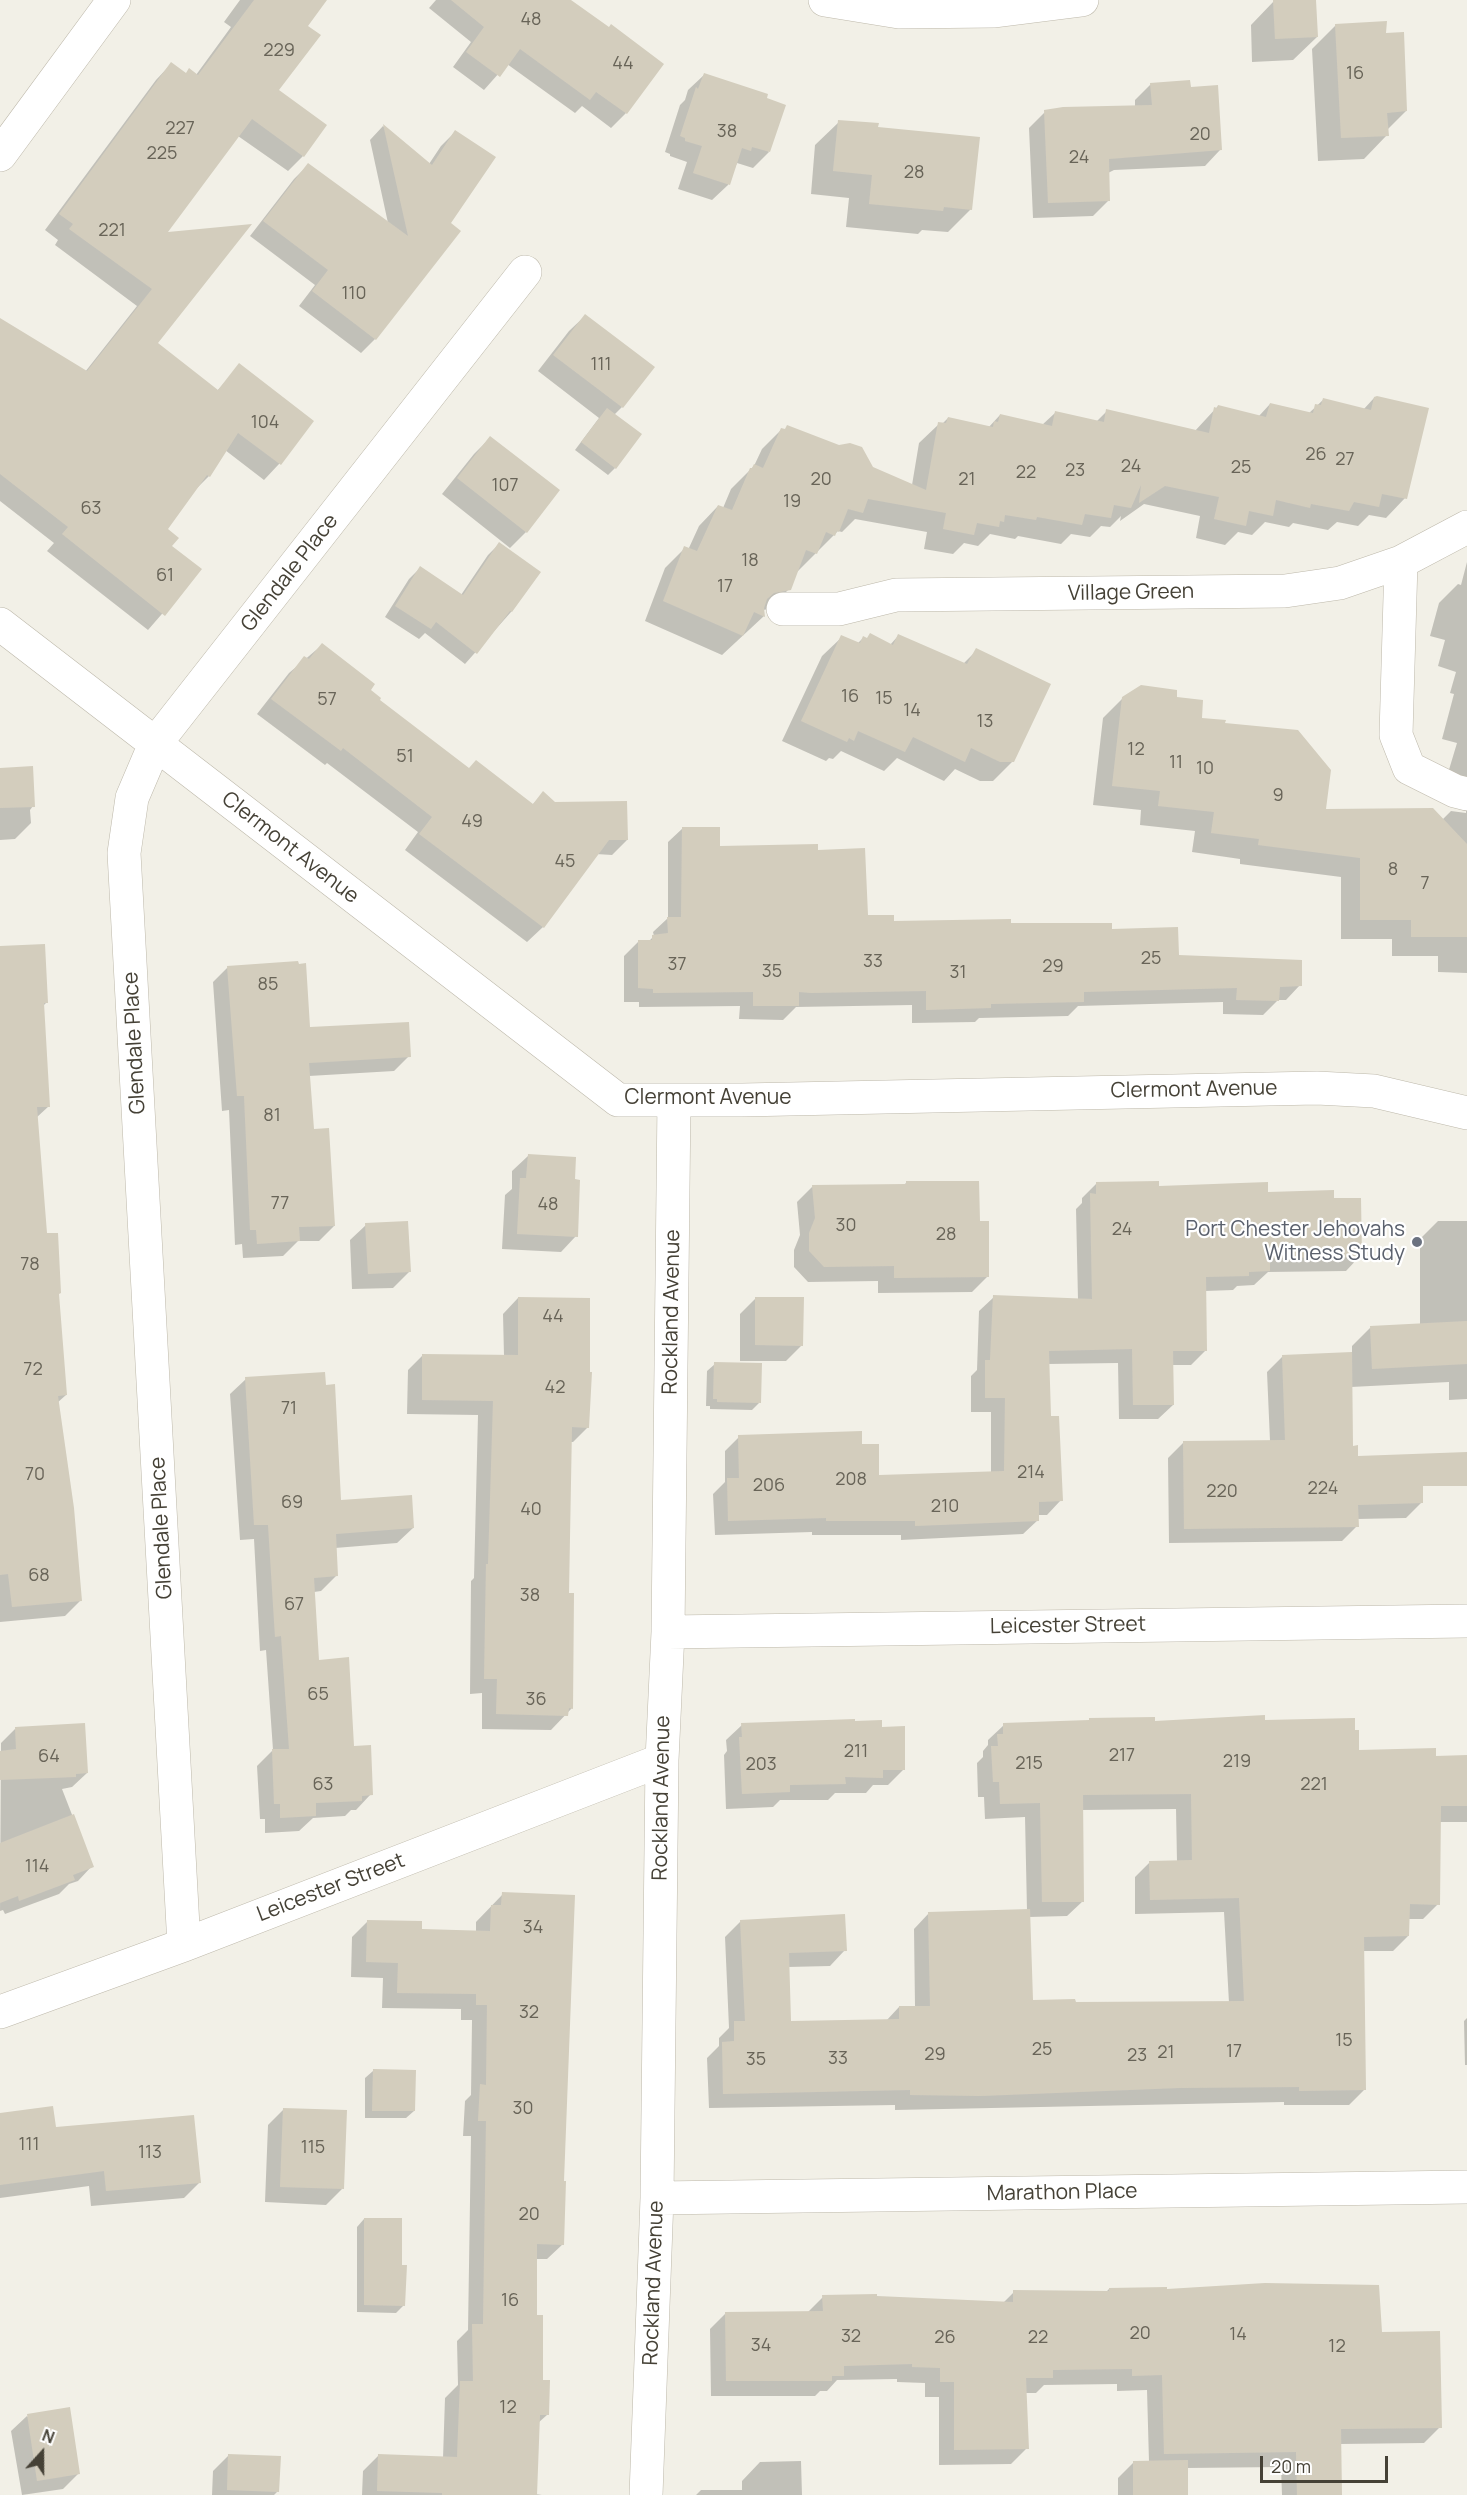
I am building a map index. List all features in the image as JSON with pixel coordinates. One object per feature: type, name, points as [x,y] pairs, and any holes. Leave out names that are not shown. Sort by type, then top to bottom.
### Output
[{"type":"street","points":[[0,155],[114,0]]},
{"type":"street","points":[[825,0],[899,12],[995,11],[1082,0]]},
{"type":"street","name":"Glendale Place","points":[[184,1945],[124,853],[132,798],[155,744],[525,272]]},
{"type":"street","name":"Village Green","points":[[783,609],[838,609],[896,595],[1285,591],[1340,583],[1401,562],[1467,527]]},
{"type":"street","points":[[1401,562],[1396,735],[1409,768],[1467,794]]},
{"type":"street","name":"Clermont Avenue","points":[[0,624],[618,1101],[1317,1088],[1374,1091],[1467,1113]]},
{"type":"street","name":"Rockland Avenue","points":[[646,2495],[657,2198],[662,1760],[668,1632],[674,1100]]},
{"type":"street","name":"Leicester Street","points":[[668,1632],[1467,1621]]},
{"type":"street","name":"Leicester Street","points":[[0,2012],[184,1945],[662,1760]]},
{"type":"street","name":"Marathon Place","points":[[657,2198],[1467,2187]]},
{"type":"building","points":[[254,0],[327,0],[308,26],[321,35],[279,90],[327,125],[304,157],[252,119],[168,232],[252,224],[158,343],[218,390],[239,363],[314,421],[281,465],[238,433],[210,477],[207,475],[168,529],[179,538],[172,546],[202,569],[165,616],[62,534],[68,527],[0,474],[0,318],[87,371],[152,289],[69,229],[73,224],[59,214],[171,62],[186,73],[189,68],[198,75]]},
{"type":"building","points":[[451,0],[571,0],[609,27],[611,24],[664,64],[627,114],[596,92],[590,100],[520,49],[500,77],[466,52],[484,27]]},
{"type":"building","points":[[1273,0],[1316,0],[1318,37],[1275,39]]},
{"type":"building","points":[[1387,21],[1386,33],[1404,32],[1407,111],[1387,113],[1389,136],[1341,138],[1335,24]]},
{"type":"building","points":[[704,73],[768,94],[767,98],[786,105],[770,152],[752,147],[751,151],[742,148],[730,185],[693,173],[702,146],[685,141],[685,138],[680,136],[696,87],[698,89]]},
{"type":"building","points":[[1190,80],[1191,87],[1218,85],[1222,150],[1109,159],[1110,201],[1048,203],[1044,110],[1063,107],[1152,105],[1150,83]]},
{"type":"building","points":[[838,120],[879,123],[878,127],[980,137],[972,210],[944,207],[943,211],[869,204],[872,175],[833,171]]},
{"type":"building","points":[[383,124],[432,165],[455,130],[496,157],[451,223],[461,231],[376,340],[312,291],[328,270],[263,221],[308,163],[408,236]]},
{"type":"building","points":[[585,314],[655,367],[623,408],[553,355]]},
{"type":"building","points":[[1374,397],[1429,408],[1407,499],[1382,494],[1379,507],[1354,502],[1349,511],[1311,504],[1310,508],[1276,500],[1273,516],[1249,511],[1246,526],[1214,519],[1219,497],[1165,486],[1139,503],[1141,485],[1131,508],[1114,505],[1111,518],[1085,514],[1082,525],[1037,517],[1036,520],[1005,515],[1004,522],[1000,521],[999,527],[977,523],[974,535],[943,529],[946,513],[868,499],[863,513],[848,509],[839,532],[837,531],[835,536],[826,532],[817,554],[806,550],[791,590],[774,593],[767,599],[764,608],[765,617],[754,612],[743,636],[663,601],[684,546],[697,551],[718,505],[732,510],[750,468],[754,464],[763,468],[781,428],[785,429],[787,425],[839,445],[850,443],[862,447],[873,467],[926,490],[938,422],[946,423],[948,417],[993,427],[994,421],[998,422],[1000,414],[1052,426],[1055,411],[1104,422],[1106,409],[1209,433],[1214,407],[1217,408],[1218,405],[1266,417],[1270,403],[1313,413],[1315,404],[1321,405],[1323,398],[1371,410]]},
{"type":"building","points":[[607,408],[642,434],[616,469],[581,442]]},
{"type":"building","points":[[490,436],[560,490],[527,533],[457,478]]},
{"type":"building","points":[[499,542],[541,572],[477,654],[436,622],[431,629],[395,606],[420,566],[463,595]]},
{"type":"building","points":[[870,633],[893,645],[898,634],[967,664],[976,648],[1051,684],[1014,762],[1000,762],[971,748],[965,762],[913,737],[905,752],[858,731],[854,741],[849,738],[847,742],[801,721],[841,635],[860,643],[863,636],[867,638]]},
{"type":"building","points":[[322,643],[375,684],[371,690],[381,698],[380,700],[469,768],[476,760],[533,804],[543,791],[555,802],[627,801],[628,840],[609,840],[544,928],[419,834],[432,817],[343,748],[341,751],[271,699],[304,656],[309,659]]},
{"type":"building","points":[[1141,685],[1177,690],[1177,697],[1203,700],[1202,718],[1226,720],[1225,723],[1298,730],[1331,770],[1326,809],[1433,808],[1467,844],[1467,937],[1411,937],[1411,920],[1360,920],[1360,858],[1258,845],[1259,839],[1211,833],[1214,812],[1158,806],[1160,791],[1112,786],[1122,697]]},
{"type":"building","points":[[33,766],[35,807],[0,808],[0,768]]},
{"type":"building","points":[[682,827],[720,827],[720,846],[818,844],[818,850],[865,848],[868,915],[894,915],[894,921],[1011,919],[1011,923],[1112,923],[1112,929],[1178,927],[1179,955],[1302,960],[1302,986],[1280,987],[1279,1001],[1236,1000],[1237,988],[1084,992],[1084,1002],[991,1004],[991,1008],[926,1010],[926,991],[799,992],[799,1006],[753,1006],[753,992],[653,993],[653,989],[638,988],[638,940],[652,940],[652,935],[668,933],[667,917],[681,917]]},
{"type":"building","points":[[45,944],[48,1003],[44,1003],[50,1107],[37,1107],[47,1233],[58,1233],[61,1293],[59,1294],[67,1395],[58,1396],[74,1508],[82,1601],[12,1607],[8,1574],[0,1575],[0,946]]},
{"type":"building","points":[[298,961],[299,964],[306,963],[310,1027],[409,1022],[411,1057],[309,1063],[314,1129],[329,1128],[335,1226],[299,1227],[300,1241],[257,1244],[256,1230],[250,1230],[244,1096],[237,1096],[227,966]]},
{"type":"building","points":[[528,1154],[576,1157],[575,1179],[580,1180],[578,1237],[517,1234],[520,1178],[526,1178]]},
{"type":"building","points":[[906,1181],[979,1181],[980,1221],[989,1221],[989,1277],[894,1278],[894,1266],[824,1267],[809,1251],[809,1233],[815,1218],[812,1185],[906,1184]]},
{"type":"building","points":[[1159,1181],[1159,1186],[1268,1182],[1268,1192],[1334,1190],[1334,1198],[1361,1198],[1362,1257],[1270,1258],[1270,1271],[1249,1272],[1249,1276],[1206,1277],[1207,1351],[1173,1351],[1174,1405],[1133,1405],[1132,1349],[1049,1351],[1051,1416],[1059,1416],[1063,1501],[1039,1502],[1039,1521],[915,1526],[915,1521],[826,1521],[826,1518],[728,1521],[727,1478],[739,1478],[738,1435],[862,1431],[862,1444],[879,1444],[879,1475],[1004,1471],[1005,1398],[985,1398],[985,1360],[990,1360],[993,1295],[1092,1299],[1090,1193],[1096,1194],[1096,1182]]},
{"type":"building","points":[[408,1221],[411,1272],[368,1274],[365,1223]]},
{"type":"building","points":[[518,1297],[590,1298],[590,1372],[592,1372],[589,1428],[572,1427],[569,1593],[574,1593],[573,1709],[569,1708],[568,1716],[496,1714],[497,1679],[484,1679],[493,1401],[422,1400],[422,1354],[518,1355]]},
{"type":"building","points":[[755,1297],[804,1297],[803,1346],[755,1345]]},
{"type":"building","points":[[1467,1321],[1467,1364],[1372,1369],[1370,1326]]},
{"type":"building","points":[[1352,1352],[1353,1446],[1358,1445],[1358,1456],[1467,1452],[1467,1486],[1423,1486],[1423,1503],[1358,1505],[1359,1527],[1184,1529],[1183,1441],[1285,1440],[1282,1355]]},
{"type":"building","points":[[714,1362],[762,1363],[761,1403],[717,1402],[717,1399],[713,1399]]},
{"type":"building","points":[[325,1372],[326,1385],[335,1384],[341,1500],[412,1495],[414,1528],[336,1534],[338,1576],[314,1578],[319,1660],[349,1657],[354,1746],[371,1745],[373,1795],[362,1796],[362,1801],[316,1803],[316,1816],[280,1818],[280,1804],[274,1804],[272,1749],[289,1749],[281,1636],[275,1637],[268,1525],[254,1525],[245,1377]]},
{"type":"building","points":[[1265,1715],[1265,1720],[1355,1718],[1355,1730],[1359,1730],[1359,1750],[1436,1748],[1436,1756],[1467,1755],[1467,1806],[1441,1806],[1440,1905],[1410,1904],[1409,1936],[1364,1937],[1366,2090],[1299,2091],[1299,2087],[1179,2088],[981,2096],[910,2095],[910,2090],[723,2094],[722,2042],[734,2041],[734,2021],[745,2021],[740,1920],[845,1914],[847,1951],[789,1953],[791,2021],[899,2019],[899,2006],[930,2006],[928,1912],[1030,1909],[1033,2000],[1244,2001],[1239,1898],[1150,1900],[1149,1861],[1192,1860],[1191,1794],[1083,1795],[1084,1902],[1042,1902],[1040,1803],[1000,1804],[999,1782],[993,1782],[991,1746],[998,1746],[997,1734],[1003,1734],[1003,1723],[1155,1717],[1155,1721]]},
{"type":"building","points":[[855,1719],[855,1721],[882,1720],[882,1727],[905,1726],[905,1770],[883,1770],[883,1778],[845,1777],[846,1784],[790,1785],[790,1792],[742,1794],[739,1737],[742,1737],[741,1723]]},
{"type":"building","points":[[85,1723],[88,1773],[76,1774],[76,1777],[0,1780],[0,1751],[16,1749],[15,1727]]},
{"type":"building","points":[[74,1814],[94,1867],[73,1875],[75,1880],[19,1901],[18,1896],[0,1903],[0,1843]]},
{"type":"building","points":[[502,1892],[575,1895],[564,2181],[566,2181],[564,2245],[537,2244],[537,2315],[543,2315],[543,2380],[550,2380],[549,2415],[540,2415],[537,2495],[442,2495],[442,2493],[377,2491],[378,2454],[457,2457],[460,2381],[473,2381],[472,2324],[483,2324],[486,2121],[478,2121],[480,2084],[486,2085],[487,2005],[476,2005],[476,1994],[397,1993],[398,1963],[366,1962],[367,1920],[422,1921],[422,1929],[490,1931],[491,1905],[501,1905]]},
{"type":"building","points":[[373,2069],[416,2070],[415,2111],[372,2111]]},
{"type":"building","points":[[53,2106],[56,2127],[194,2115],[201,2183],[106,2191],[104,2171],[0,2185],[0,2113]]},
{"type":"building","points":[[283,2108],[347,2110],[344,2189],[280,2187]]},
{"type":"building","points":[[364,2218],[402,2218],[402,2265],[407,2265],[405,2306],[364,2305]]},
{"type":"building","points":[[1265,2283],[1379,2285],[1382,2332],[1440,2331],[1442,2428],[1341,2429],[1342,2495],[1297,2495],[1296,2452],[1164,2454],[1162,2375],[1132,2376],[1132,2369],[1053,2370],[1053,2378],[1026,2378],[1029,2449],[954,2450],[954,2382],[940,2382],[940,2368],[912,2367],[912,2364],[844,2366],[844,2376],[832,2376],[832,2381],[726,2381],[725,2312],[823,2311],[822,2295],[877,2294],[877,2296],[1013,2302],[1013,2290],[1109,2291],[1109,2288],[1167,2287],[1167,2289]]},
{"type":"building","points":[[70,2407],[80,2474],[37,2481],[27,2414]]},
{"type":"building","points":[[228,2454],[281,2456],[279,2492],[227,2490]]},
{"type":"building","points":[[1188,2460],[1188,2495],[1133,2495],[1133,2461]]},
{"type":"place","name":"Port Chester Jehovahs Witness Study","points":[[1417,1242]]}]
